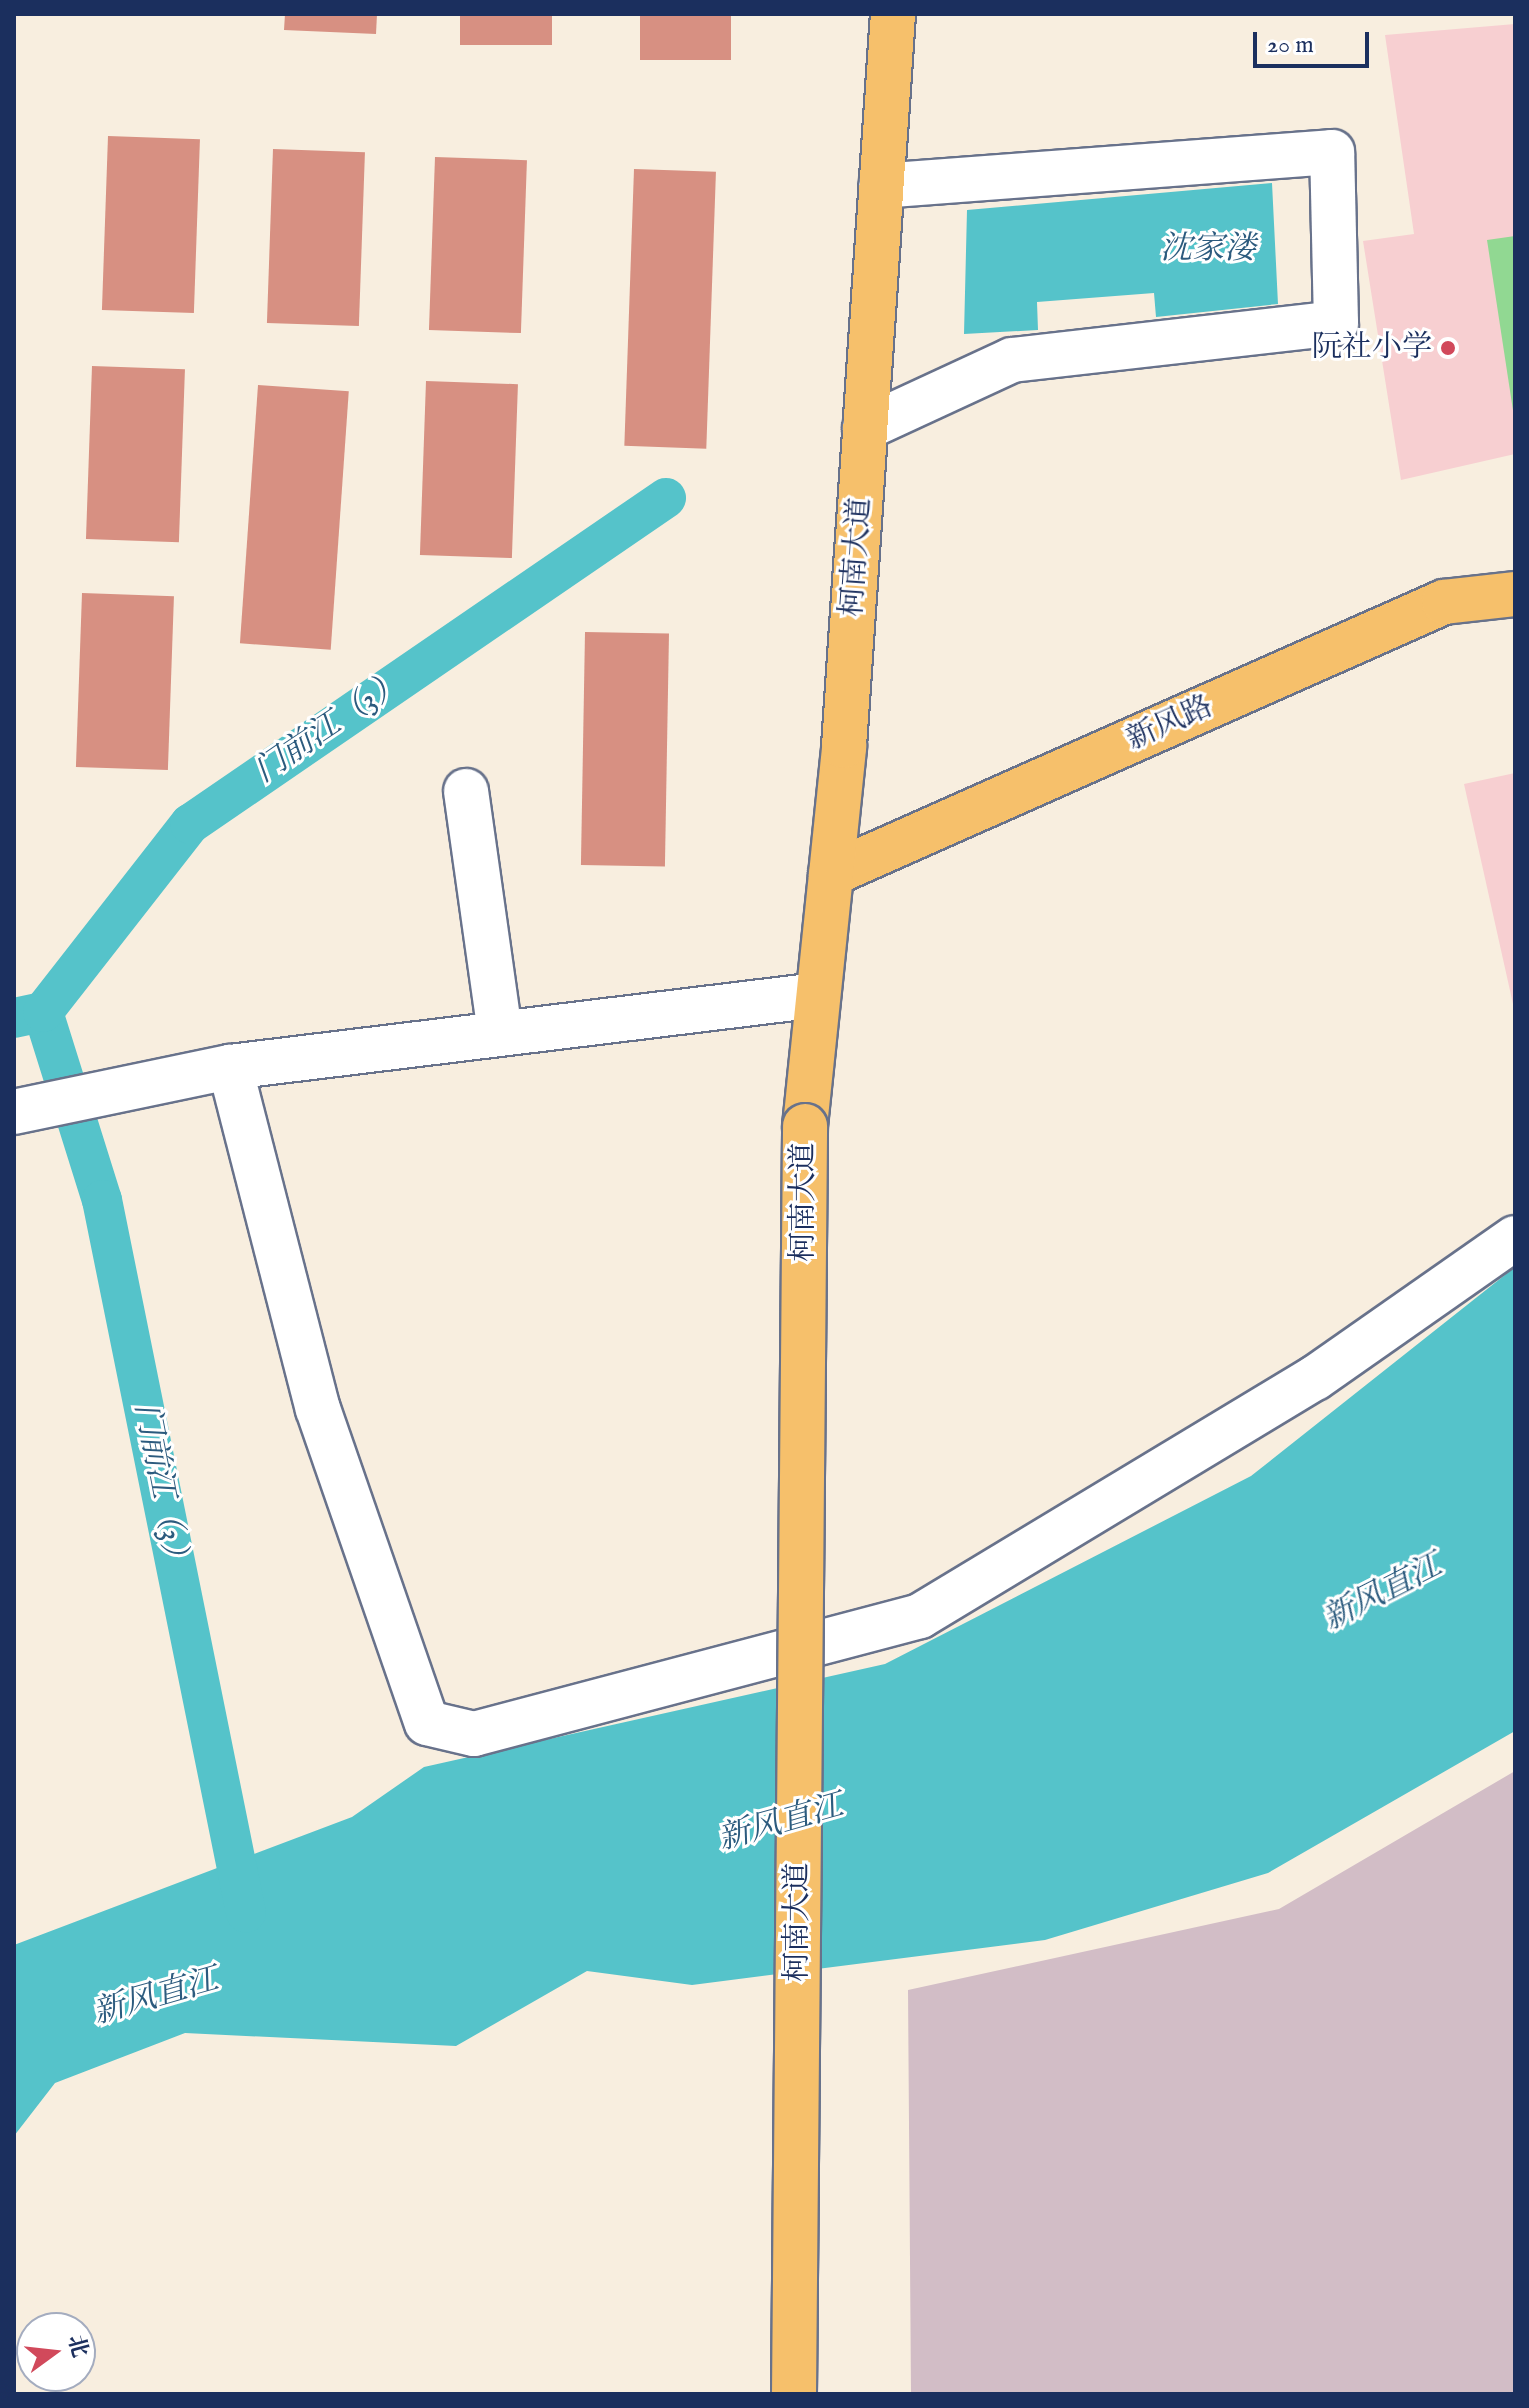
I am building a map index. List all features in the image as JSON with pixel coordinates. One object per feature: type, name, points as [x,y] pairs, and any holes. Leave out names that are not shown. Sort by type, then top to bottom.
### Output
[{"type":"main road","name":"柯南大道","points":[[794,2394],[805,1126],[831,874],[893,14]]},
{"type":"main road","name":"新风路","points":[[831,874],[1444,602],[1515,594]]},
{"type":"street","points":[[865,428],[1012,360],[1336,323],[1332,152],[881,186]]},
{"type":"street","points":[[466,791],[500,1034]]},
{"type":"street","points":[[53,1104],[230,1067],[818,995]]},
{"type":"street","points":[[230,1067],[318,1409],[427,1723],[474,1734],[920,1616],[1315,1378],[1515,1238]]},
{"type":"shaded area","name":"阮社小学","points":[[1515,24],[1515,454],[1401,480],[1363,241],[1414,234],[1385,35]]},
{"type":"shaded area","points":[[1515,773],[1515,1013],[1464,784]]},
{"type":"shaded area","points":[[1515,1771],[1515,2394],[911,2394],[908,1990],[1279,1909]]},
{"type":"green space","points":[[1515,236],[1515,416],[1514,417],[1487,240]]},
{"type":"water","name":"沈家溇","points":[[1272,183],[1278,304],[1156,317],[1154,293],[1037,302],[1038,330],[964,334],[967,210]]},
{"type":"water","name":"新风直江","points":[[1515,1267],[1515,1731],[1268,1873],[1045,1940],[692,1985],[587,1971],[456,2046],[185,2033],[55,2083],[14,2136],[14,1945],[352,1817],[424,1767],[885,1664],[1251,1476]]},
{"type":"building","points":[[285,14],[377,14],[376,34],[284,30]]},
{"type":"building","points":[[460,14],[552,14],[552,45],[460,45]]},
{"type":"building","points":[[640,14],[731,14],[731,60],[640,60]]},
{"type":"building","points":[[108,136],[200,139],[194,313],[102,310]]},
{"type":"building","points":[[273,149],[365,152],[359,326],[267,323]]},
{"type":"building","points":[[435,157],[527,160],[521,333],[429,330]]},
{"type":"building","points":[[634,169],[716,172],[706,449],[624,446]]},
{"type":"building","points":[[92,366],[185,369],[179,542],[86,539]]},
{"type":"building","points":[[426,381],[518,384],[512,558],[420,555]]},
{"type":"building","points":[[258,385],[349,391],[331,650],[240,643]]},
{"type":"building","points":[[82,593],[174,596],[168,770],[76,767]]},
{"type":"building","points":[[585,632],[669,633],[665,866],[581,865]]},
{"type":"waterway","name":"门前江（3）","points":[[14,1018],[43,1012],[190,824],[666,498]]},
{"type":"waterway","name":"门前江（3）","points":[[43,1012],[102,1200],[246,1913]]},
{"type":"place","name":"阮社小学","points":[[1448,348]]}]
